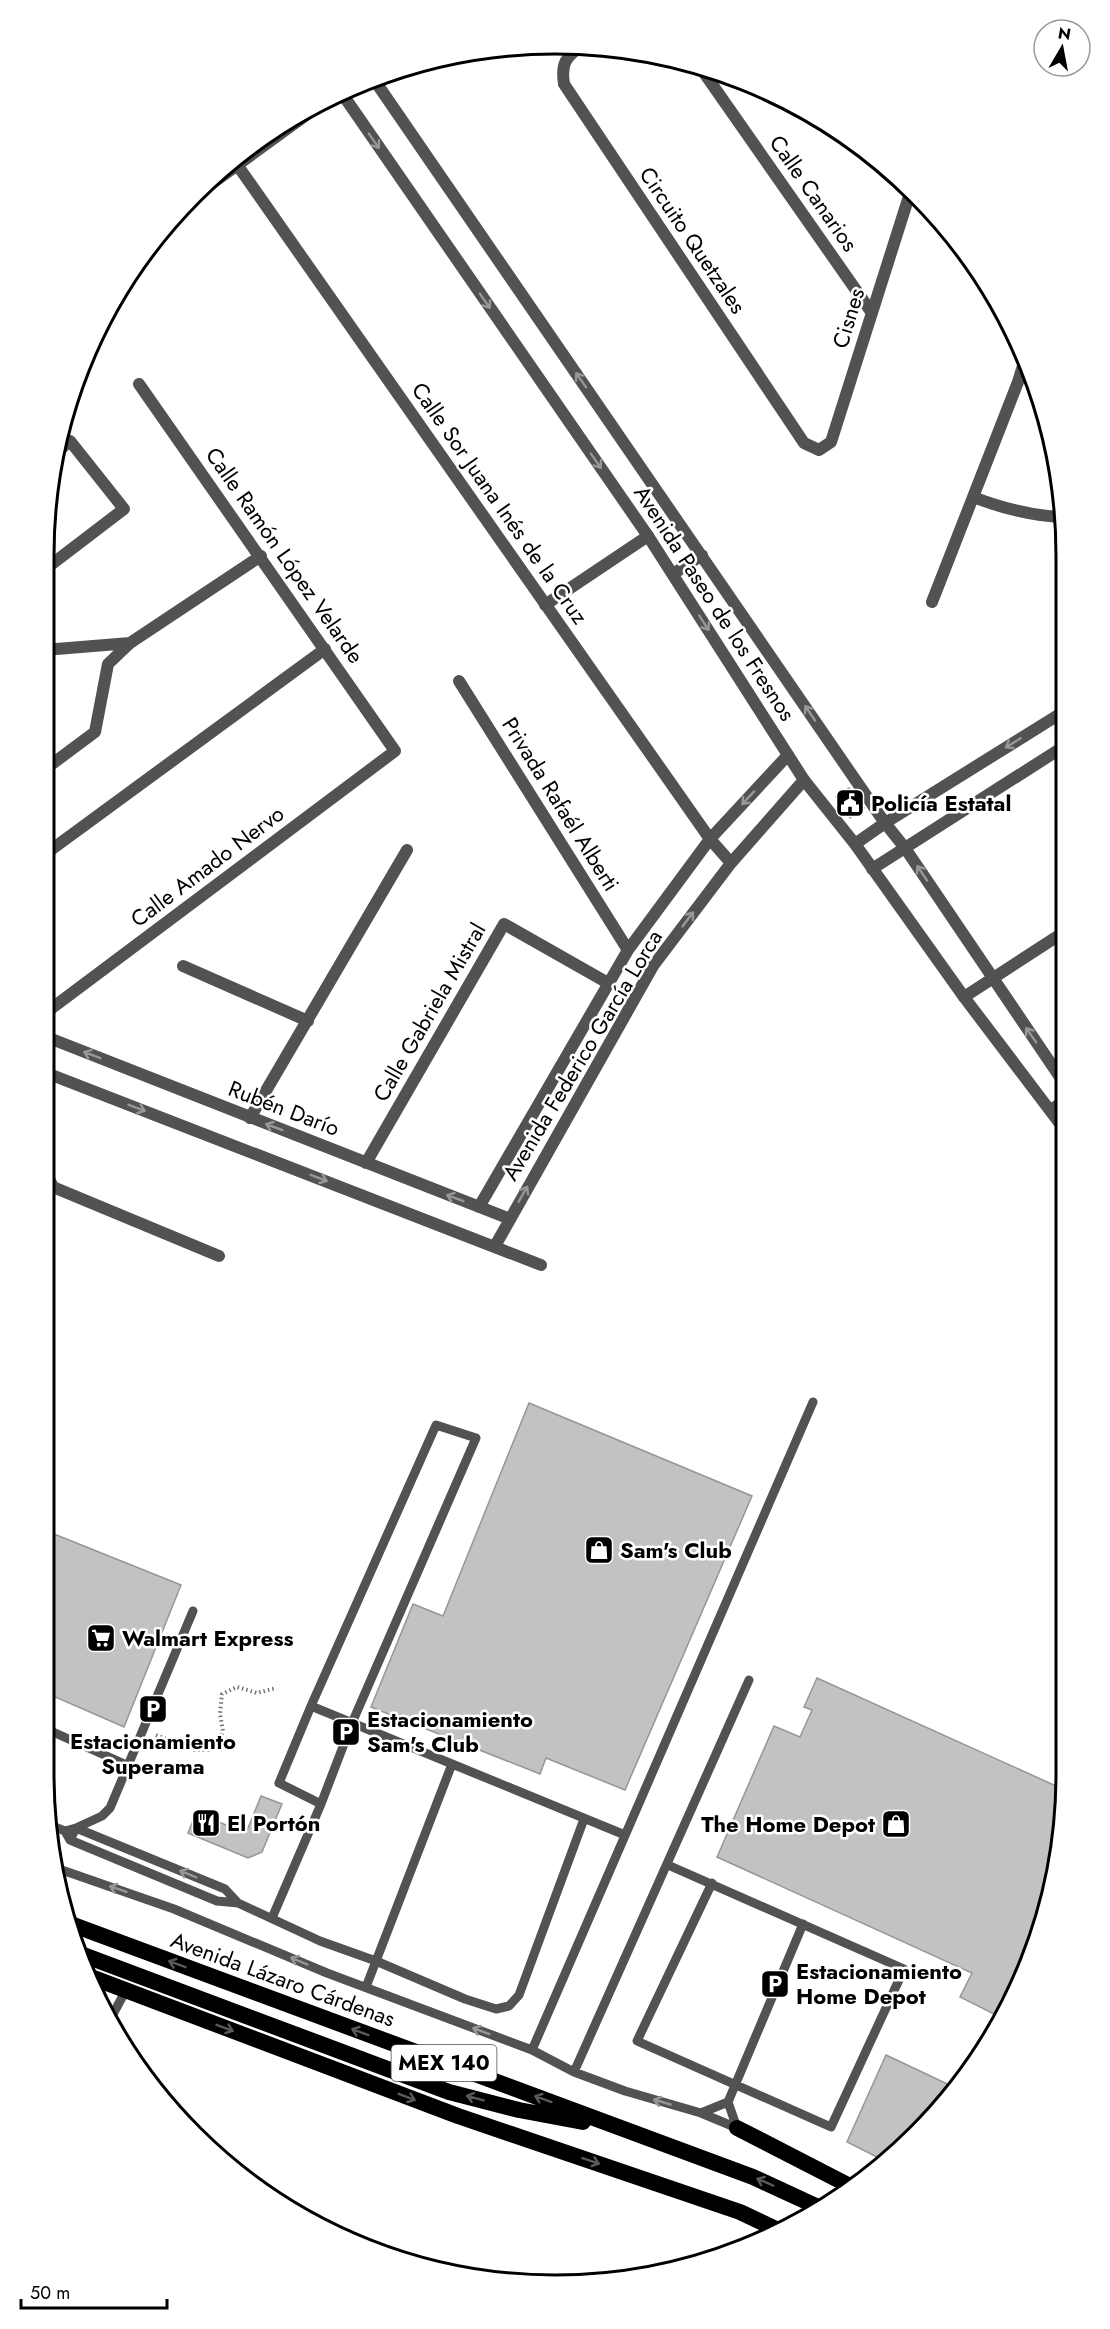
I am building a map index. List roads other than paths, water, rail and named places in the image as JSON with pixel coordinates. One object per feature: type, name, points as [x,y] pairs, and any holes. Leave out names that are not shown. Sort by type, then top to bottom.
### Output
[{"type":"highway","name":"Avenida Lázaro Cárdenas","points":[[78,1927],[634,2132],[753,2177],[813,2204]]},
{"type":"highway","points":[[89,1957],[448,2092],[519,2110],[634,2132]]},
{"type":"highway","name":"MEX 140","points":[[98,1980],[458,2116],[740,2212],[770,2226]]},
{"type":"highway","points":[[737,2128],[844,2183]]},
{"type":"street","name":"Circuito Quetzales","points":[[570,54],[561,69],[564,84],[804,443],[819,450]]},
{"type":"street","name":"Calle Canarios","points":[[708,78],[872,313]]},
{"type":"street","name":"Avenida Paseo de los Fresnos","points":[[379,86],[885,823],[905,848],[1056,1071]]},
{"type":"street","name":"Avenida Paseo de los Fresnos","points":[[346,100],[648,536],[804,780],[855,844],[964,997],[1056,1116]]},
{"type":"street","name":"Calle Sor Juana Inés de la Cruz","points":[[239,167],[545,605],[710,839],[730,863]]},
{"type":"street","name":"Cisnes","points":[[819,450],[831,442],[908,200]]},
{"type":"street","points":[[932,602],[1021,372]]},
{"type":"street","name":"Calle Ramón López Velarde","points":[[139,384],[395,751]]},
{"type":"street","points":[[54,562],[124,509],[70,441],[67,443]]},
{"type":"street","points":[[973,497],[1008,510],[1055,517]]},
{"type":"street","points":[[545,605],[648,536]]},
{"type":"street","points":[[673,574],[702,555]]},
{"type":"street","points":[[54,763],[95,732],[108,664],[130,643],[261,556]]},
{"type":"street","points":[[54,649],[130,643]]},
{"type":"street","points":[[54,848],[325,649]]},
{"type":"street","name":"Privada Rafaél Alberti","points":[[459,681],[628,950]]},
{"type":"street","points":[[855,844],[1056,716]]},
{"type":"street","name":"Calle Amado Nervo","points":[[54,1007],[395,751]]},
{"type":"street","points":[[872,869],[1056,751]]},
{"type":"street","name":"Avenida Federico García Lorca","points":[[479,1207],[628,950],[710,839],[788,755]]},
{"type":"street","name":"Avenida Federico García Lorca","points":[[495,1246],[653,966],[730,863],[804,780]]},
{"type":"street","points":[[250,1118],[407,850]]},
{"type":"street","name":"Calle Gabriela Mistral","points":[[366,1163],[504,924],[609,982]]},
{"type":"street","points":[[964,997],[1056,937]]},
{"type":"street","points":[[183,966],[308,1021]]},
{"type":"street","name":"Rubén Darío","points":[[54,1040],[510,1219]]},
{"type":"street","points":[[54,1076],[541,1265]]},
{"type":"street","points":[[1052,1110],[1056,1107]]},
{"type":"street","points":[[54,1187],[219,1256]]},
{"type":"lane","points":[[532,2050],[813,1402]]},
{"type":"lane","points":[[272,1918],[321,1804],[352,1723],[476,1438],[436,1425],[311,1706],[279,1783],[321,1804]]},
{"type":"lane","points":[[57,1828],[65,1831],[76,1828],[102,1816],[110,1808],[193,1611]]},
{"type":"lane","points":[[574,2072],[749,1680]]},
{"type":"lane","points":[[311,1706],[625,1835]]},
{"type":"lane","points":[[54,1732],[129,1766]]},
{"type":"lane","points":[[366,1987],[452,1764]]},
{"type":"lane","points":[[65,1831],[70,1840],[216,1902],[238,1903],[320,1941],[376,1961],[465,1999],[496,2009],[509,2006],[519,1995],[584,1819]]},
{"type":"lane","points":[[70,1840],[76,1828]]},
{"type":"lane","points":[[76,1828],[225,1889],[238,1903]]},
{"type":"lane","points":[[668,1865],[712,1883],[904,1969],[831,2127],[637,2041],[712,1883]]},
{"type":"lane","points":[[64,1871],[174,1909],[327,1973],[532,2050],[574,2072],[625,2091],[701,2113],[737,2128]]},
{"type":"lane","points":[[737,2128],[728,2102],[803,1924]]},
{"type":"lane","points":[[114,2012],[126,1990]]},
{"type":"lane","points":[[701,2113],[728,2102]]},
{"type":"place","name":"Policía Estatal","points":[[850,803]]},
{"type":"place","name":"Sam's Club","points":[[599,1550]]},
{"type":"place","name":"Walmart Express","points":[[101,1638]]},
{"type":"place","name":"Estacionamiento Superama","points":[[153,1709]]},
{"type":"place","name":"Estacionamiento Sam's Club","points":[[346,1732]]},
{"type":"place","name":"El Portón","points":[[206,1823]]},
{"type":"place","name":"The Home Depot","points":[[896,1824]]},
{"type":"place","name":"Estacionamiento Home Depot","points":[[775,1984]]}]
